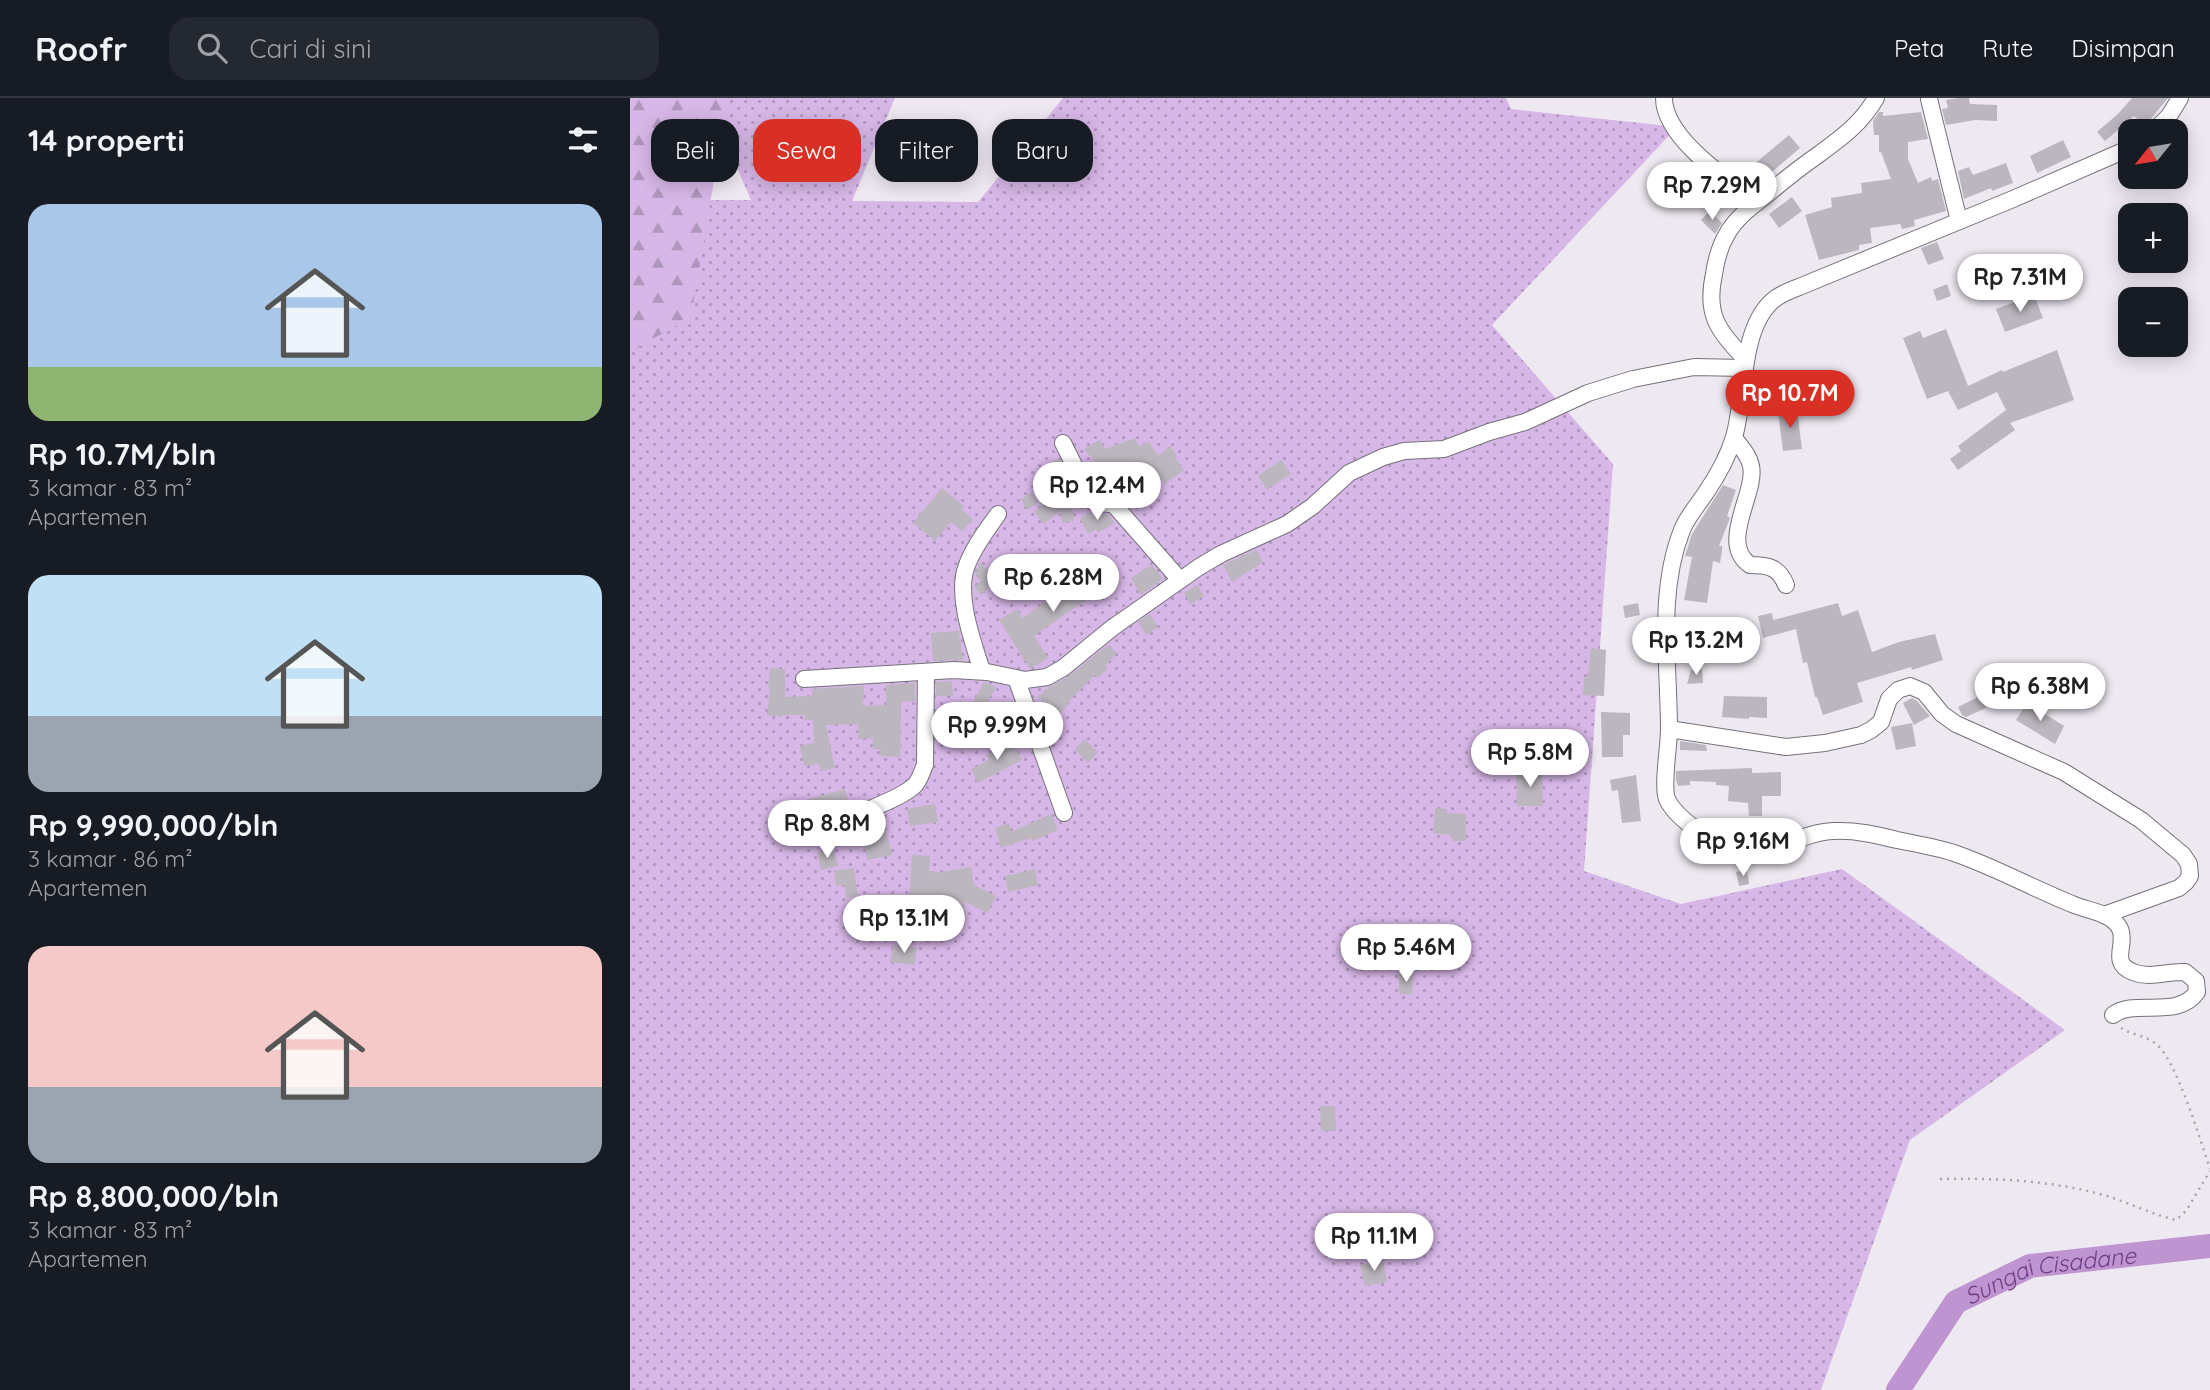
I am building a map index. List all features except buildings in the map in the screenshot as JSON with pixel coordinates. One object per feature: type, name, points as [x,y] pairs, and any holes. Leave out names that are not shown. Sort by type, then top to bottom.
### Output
[{"type":"street","points":[[1664,98],[1666,113],[1680,136],[1726,179],[1757,202]]},
{"type":"street","points":[[1745,363],[1718,329],[1711,308],[1711,287],[1719,251],[1727,233],[1757,202],[1852,130],[1869,111],[1876,98]]},
{"type":"street","points":[[2166,119],[2180,98]]},
{"type":"street","points":[[1929,99],[1959,222]]},
{"type":"street","points":[[2113,1015],[2120,1011],[2180,1004],[2195,996],[2197,986],[2194,977],[2186,972],[2146,975],[2127,969],[2119,954],[2123,932],[2121,926],[2104,915],[2073,905],[1954,853],[1859,832],[1821,832],[1760,853],[1742,855],[1699,832],[1667,799],[1669,729],[1666,615],[1673,562],[1683,527],[1713,482],[1734,438],[1742,398],[1745,363],[1758,319],[1775,299],[2118,153]]},
{"type":"street","points":[[804,679],[982,671],[1032,680],[1054,673],[1180,580],[1221,554],[1287,524],[1313,506],[1349,473],[1383,457],[1404,451],[1444,449],[1525,422],[1598,389],[1651,374],[1745,363]]},
{"type":"street","points":[[1734,438],[1751,464],[1752,475],[1741,509],[1738,530],[1741,557],[1749,565],[1773,567],[1782,575],[1786,585]]},
{"type":"street","points":[[1063,443],[1092,501],[1115,506],[1180,580]]},
{"type":"street","points":[[982,671],[969,627],[963,585],[965,568],[971,555],[999,514]]},
{"type":"street","points":[[858,814],[915,785],[925,765],[926,672]]},
{"type":"street","points":[[1016,678],[1064,813]]},
{"type":"street","points":[[1669,729],[1786,747],[1825,743],[1871,730],[1881,722],[1889,699],[1898,690],[1917,687],[1942,714],[1956,724],[2064,772],[2141,820],[2183,855],[2189,864],[2190,876],[2179,888],[2104,915]]},
{"type":"path","points":[[1940,1179],[2020,1180],[2059,1185],[2112,1198],[2176,1220],[2186,1211],[2210,1170],[2184,1095],[2164,1053],[2155,1042],[2117,1026],[2113,1023],[2113,1015]]},
{"type":"green space","points":[[630,98],[728,98],[724,119],[651,119],[651,182],[714,182],[691,317],[630,352]]},
{"type":"green space","points":[[707,98],[895,98],[886,119],[875,119],[875,146],[861,179],[861,119],[753,119],[753,182],[860,182],[852,201],[978,202],[994,182],[1093,182],[1093,119],[1046,119],[1063,98],[1506,98],[1511,109],[1677,127],[1492,325],[1613,464],[1584,871],[1681,904],[1842,869],[2065,1030],[1910,1140],[1821,1390],[630,1390],[630,207],[644,200],[751,200],[739,172],[739,119],[716,119]]},
{"type":"waterway","name":"Sungai Cisadane","points":[[1898,1390],[1956,1302],[2030,1266],[2210,1246]]}]
